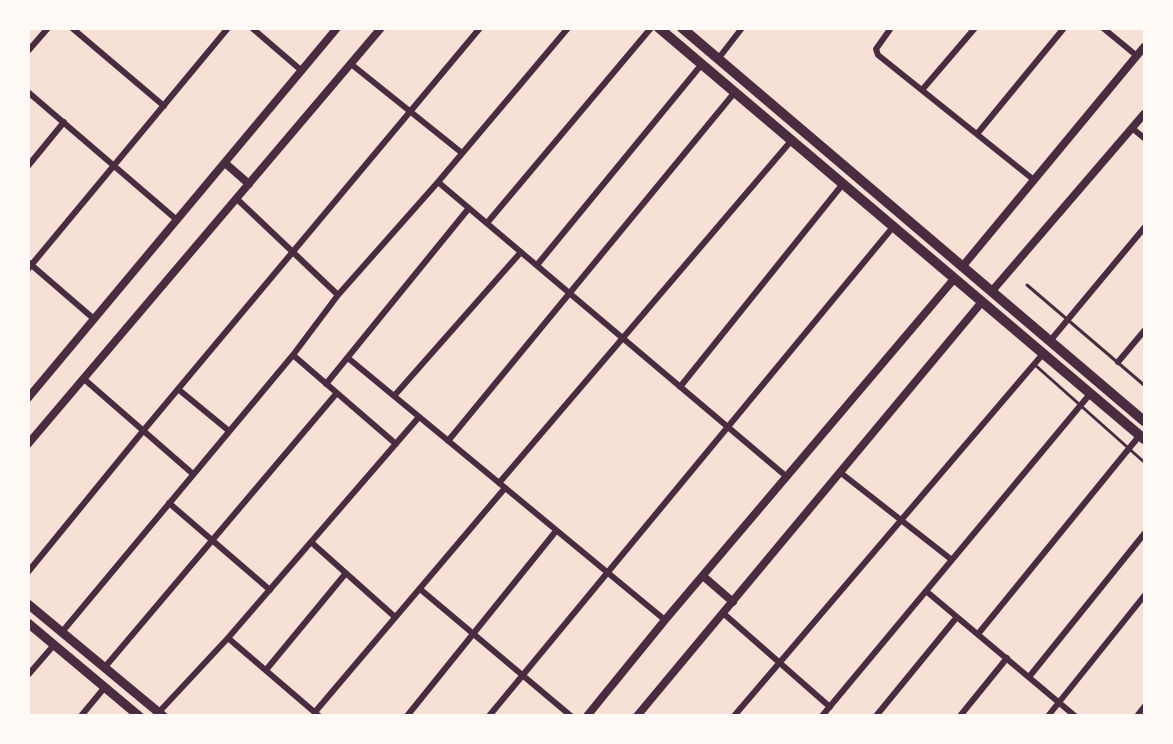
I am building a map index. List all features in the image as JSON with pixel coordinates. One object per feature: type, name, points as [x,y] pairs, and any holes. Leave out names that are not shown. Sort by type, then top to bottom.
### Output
[{"type":"main road","points":[[659,28],[1042,355],[1142,437]]},
{"type":"main road","points":[[682,28],[1144,421]]},
{"type":"main road","points":[[28,604],[161,714]]},
{"type":"main road","points":[[28,623],[139,716]]},
{"type":"street","points":[[28,51],[48,28]]},
{"type":"street","points":[[72,28],[164,106]]},
{"type":"street","points":[[94,319],[30,266],[228,28]]},
{"type":"street","points":[[252,28],[302,71]]},
{"type":"street","points":[[28,398],[337,28]]},
{"type":"street","points":[[28,444],[381,28]]},
{"type":"street","points":[[28,572],[480,28]]},
{"type":"street","points":[[62,632],[293,355],[338,295],[438,182],[568,28]]},
{"type":"street","points":[[486,222],[651,28]]},
{"type":"street","points":[[717,59],[742,28]]},
{"type":"street","points":[[891,28],[878,43],[876,49],[878,55],[1034,180]]},
{"type":"street","points":[[922,90],[975,28]]},
{"type":"street","points":[[977,135],[1062,31],[1054,28]]},
{"type":"street","points":[[1103,28],[1137,56]]},
{"type":"street","points":[[962,267],[1144,47]]},
{"type":"street","points":[[351,64],[462,153]]},
{"type":"street","points":[[537,265],[702,64]]},
{"type":"street","points":[[28,92],[177,220]]},
{"type":"street","points":[[448,441],[735,92]]},
{"type":"street","points":[[992,291],[1144,114]]},
{"type":"street","points":[[28,166],[64,123]]},
{"type":"street","points":[[1132,128],[1144,138]]},
{"type":"street","points":[[228,638],[317,714],[622,338],[790,141]]},
{"type":"street","points":[[225,163],[249,184]]},
{"type":"street","points":[[438,182],[787,477]]},
{"type":"street","points":[[680,387],[842,184]]},
{"type":"street","points":[[237,199],[338,295]]},
{"type":"street","points":[[326,384],[469,208]]},
{"type":"street","points":[[489,716],[893,227]]},
{"type":"street","points":[[1050,341],[1144,228]]},
{"type":"street","points":[[394,396],[521,252]]},
{"type":"street","points":[[587,716],[954,279]]},
{"type":"street","points":[[637,716],[981,303]]},
{"type":"street","points":[[1118,363],[1144,331]]},
{"type":"street","points":[[293,355],[396,444]]},
{"type":"street","points":[[734,716],[1042,355]]},
{"type":"street","points":[[348,358],[665,621]]},
{"type":"street","points":[[84,379],[193,474]]},
{"type":"street","points":[[178,389],[229,431]]},
{"type":"street","points":[[105,667],[336,393]]},
{"type":"street","points":[[822,716],[1090,394]]},
{"type":"street","points":[[161,714],[419,417]]},
{"type":"street","points":[[978,634],[1128,449],[1142,437]]},
{"type":"street","points":[[841,473],[952,561]]},
{"type":"street","points":[[169,503],[270,590]]},
{"type":"street","points":[[407,716],[556,531]]},
{"type":"street","points":[[1029,677],[1144,534]]},
{"type":"street","points":[[311,542],[395,617]]},
{"type":"street","points":[[266,670],[346,573]]},
{"type":"street","points":[[703,576],[732,602]]},
{"type":"street","points":[[420,589],[571,716]]},
{"type":"street","points":[[926,591],[1075,716]]},
{"type":"street","points":[[1048,716],[1144,597]]},
{"type":"street","points":[[723,613],[830,706]]},
{"type":"street","points":[[876,716],[957,617]]},
{"type":"street","points":[[28,675],[54,645]]},
{"type":"street","points":[[960,716],[1007,658]]},
{"type":"street","points":[[81,716],[105,687]]},
{"type":"street","points":[[1137,716],[1144,707]]},
{"type":"lane","points":[[1027,285],[1144,385]]},
{"type":"lane","points":[[1034,364],[1144,462]]}]
